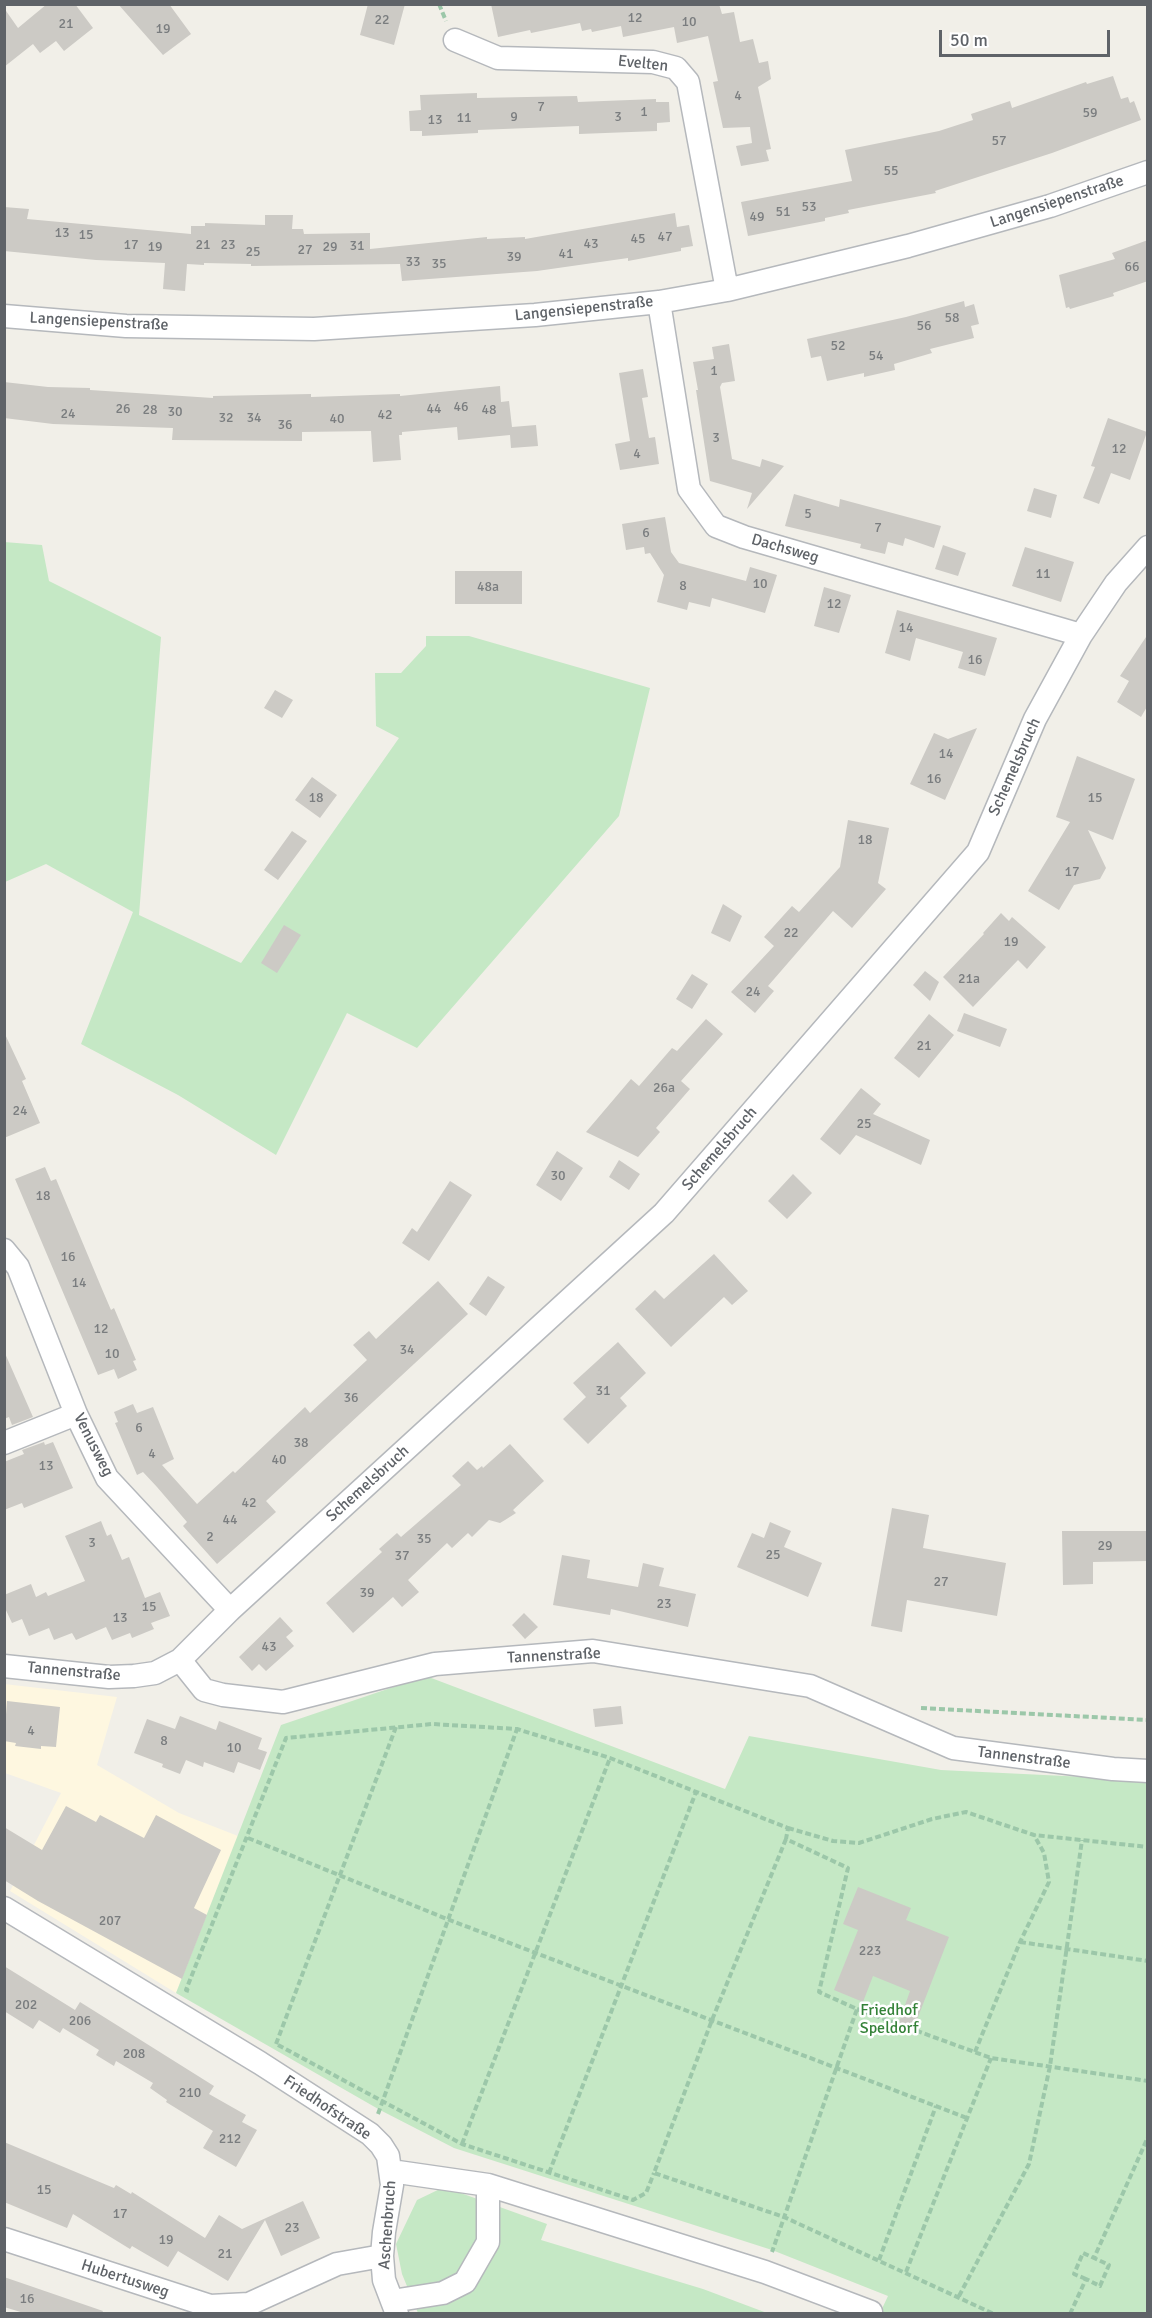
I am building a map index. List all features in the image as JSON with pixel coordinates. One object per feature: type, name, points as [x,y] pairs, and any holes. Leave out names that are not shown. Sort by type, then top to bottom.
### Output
[{"type":"street","name":"Evelten","points":[[455,40],[498,58],[652,62],[676,68],[688,81],[727,290]]},
{"type":"street","name":"Langensiepenstraße","points":[[4,316],[126,326],[314,329],[535,315],[659,302],[727,290],[919,243],[1050,206],[1148,172]]},
{"type":"street","name":"Dachsweg","points":[[659,302],[689,489],[716,526],[744,537],[1081,635]]},
{"type":"street","name":"Schemelsbruch","points":[[180,1660],[230,1610],[664,1213],[978,852],[1035,719],[1081,635],[1116,583],[1148,547]]},
{"type":"street","name":"Venusweg","points":[[4,1250],[18,1267],[76,1413],[107,1478],[230,1610]]},
{"type":"street","points":[[4,1443],[76,1413]]},
{"type":"street","name":"Tannenstraße","points":[[4,1666],[110,1677],[155,1673],[180,1660],[204,1690],[223,1695],[283,1702],[435,1664],[593,1651],[810,1686],[953,1748],[1113,1769],[1148,1771]]},
{"type":"street","name":"Friedhofstraße","points":[[4,1908],[260,2063],[370,2134],[388,2156],[391,2171]]},
{"type":"street","points":[[391,2171],[488,2185],[765,2272],[871,2312]]},
{"type":"street","name":"Aschenbruch","points":[[391,2171],[392,2185],[382,2256],[384,2280],[394,2307]]},
{"type":"street","points":[[394,2307],[443,2293],[465,2282],[488,2242],[488,2185]]},
{"type":"street","name":"Hubertusweg","points":[[4,2239],[210,2306],[249,2304],[337,2264],[382,2256]]},
{"type":"path","points":[[914,1708],[1148,1720]]},
{"type":"path","points":[[196,1996],[186,1990],[286,1738],[432,1724],[517,1729],[610,1758],[788,1828],[833,1841],[859,1843],[932,1819],[966,1812],[1034,1835],[1148,1847]]},
{"type":"path","points":[[276,2044],[396,1727]]},
{"type":"path","points":[[370,2134],[517,1729]]},
{"type":"path","points":[[462,2144],[610,1758]]},
{"type":"path","points":[[549,2173],[696,1792]]},
{"type":"path","points":[[266,2038],[462,2144],[633,2200],[646,2193],[712,2020],[786,1839],[788,1828]]},
{"type":"path","points":[[975,2052],[1020,1942],[1049,1882],[1044,1853],[1034,1835]]},
{"type":"path","points":[[248,1838],[447,1919],[967,2118]]},
{"type":"path","points":[[786,1839],[848,1868],[819,1992],[857,2009],[991,2058],[1148,2081]]},
{"type":"path","points":[[959,2296],[1029,2164],[1050,2066],[1082,1840]]},
{"type":"path","points":[[1020,1942],[1148,1961]]},
{"type":"path","points":[[765,2272],[857,2009]]},
{"type":"path","points":[[906,2272],[991,2058]]},
{"type":"path","points":[[879,2260],[936,2106]]},
{"type":"path","points":[[1094,2258],[1148,2137]]},
{"type":"path","points":[[654,2173],[784,2217],[994,2313]]},
{"type":"path","points":[[1083,2253],[1109,2265],[1100,2286],[1086,2279],[1074,2274],[1083,2253]]},
{"type":"path","points":[[1070,2313],[1086,2279]]},
{"type":"shaded area","points":[[4,1684],[117,1697],[97,1765],[179,1813],[238,1836],[176,1993],[10,1891],[61,1793],[5,1773]]},
{"type":"green space","points":[[4,542],[42,545],[49,581],[161,637],[139,915],[241,963],[399,738],[376,726],[375,673],[401,673],[426,646],[426,636],[469,636],[650,688],[619,816],[417,1048],[347,1013],[276,1155],[178,1095],[81,1044],[133,912],[46,864],[5,882]]},
{"type":"green space","name":"Friedhof Speldorf","points":[[426,1676],[725,1789],[749,1736],[941,1770],[1147,1780],[1147,2313],[880,2313],[888,2296],[772,2250],[454,2148],[380,2110],[176,1993],[281,1725]]},
{"type":"green space","points":[[444,2187],[547,2224],[541,2240],[703,2289],[767,2313],[418,2313],[402,2274],[396,2244],[417,2200]]},
{"type":"building","points":[[47,4],[75,4],[93,28],[64,51],[56,41],[40,53],[33,44],[4,67],[4,8],[18,28]]},
{"type":"building","points":[[118,4],[169,4],[191,34],[163,55]]},
{"type":"building","points":[[368,4],[405,4],[394,45],[360,35]]},
{"type":"building","points":[[491,4],[719,4],[722,14],[734,12],[740,42],[753,39],[759,63],[768,61],[771,79],[758,87],[771,149],[766,150],[769,161],[741,166],[736,146],[752,143],[750,127],[723,128],[713,82],[718,81],[708,36],[677,43],[674,27],[623,37],[621,26],[592,32],[591,29],[582,31],[580,23],[498,37]]},
{"type":"building","points":[[1113,76],[1121,99],[1128,97],[1130,103],[1134,101],[1141,120],[1052,153],[935,191],[936,193],[848,210],[849,213],[825,218],[825,221],[748,236],[741,202],[852,181],[845,150],[939,131],[973,120],[971,114],[1010,101],[1012,108],[1086,82],[1087,84]]},
{"type":"building","points":[[477,93],[477,98],[577,96],[578,102],[656,99],[656,102],[669,102],[670,122],[657,123],[657,131],[579,134],[579,126],[478,130],[478,133],[422,136],[422,131],[410,131],[409,111],[421,110],[420,95]]},
{"type":"building","points":[[4,207],[29,209],[27,219],[191,234],[191,226],[205,226],[205,223],[265,225],[265,215],[293,215],[292,229],[303,229],[304,234],[370,233],[370,249],[487,237],[487,239],[525,237],[525,239],[675,213],[677,227],[689,225],[693,246],[681,248],[681,251],[628,261],[628,258],[537,271],[402,281],[400,264],[251,266],[251,264],[187,264],[185,291],[163,289],[165,263],[96,260],[4,251]]},
{"type":"building","points":[[1148,240],[1148,281],[1113,293],[1114,296],[1070,309],[1066,308],[1059,275],[1115,259],[1112,253]]},
{"type":"building","points":[[964,301],[965,307],[974,304],[979,324],[971,326],[974,338],[930,349],[932,353],[894,364],[895,370],[864,377],[864,373],[827,381],[821,356],[811,358],[807,339],[906,317]]},
{"type":"building","points":[[729,344],[735,381],[722,383],[720,387],[732,459],[760,467],[762,459],[784,466],[747,509],[752,493],[710,481],[696,390],[698,390],[693,362],[714,359],[712,347]]},
{"type":"building","points":[[643,369],[648,397],[642,398],[649,438],[655,437],[659,464],[620,470],[615,444],[630,441],[619,373]]},
{"type":"building","points":[[4,382],[213,398],[213,396],[311,394],[311,397],[400,394],[400,396],[500,386],[501,402],[509,401],[512,427],[536,425],[538,446],[511,448],[510,435],[458,440],[457,427],[402,432],[402,435],[399,435],[401,460],[373,462],[371,431],[302,432],[302,441],[172,440],[173,428],[53,424],[4,418]]},
{"type":"building","points":[[1108,418],[1147,432],[1130,480],[1111,473],[1099,504],[1083,498],[1095,467],[1091,466]]},
{"type":"building","points":[[1034,488],[1057,495],[1051,518],[1027,511]]},
{"type":"building","points":[[794,494],[839,507],[840,499],[941,526],[934,548],[905,538],[903,546],[888,542],[885,554],[860,548],[861,544],[785,526]]},
{"type":"building","points":[[665,517],[671,552],[679,563],[746,581],[750,567],[777,575],[765,613],[712,598],[710,607],[689,602],[687,610],[657,602],[664,575],[650,553],[645,554],[644,547],[626,550],[622,524]]},
{"type":"building","points":[[943,545],[966,553],[958,576],[935,569]]},
{"type":"building","points":[[1025,547],[1074,562],[1061,602],[1012,586]]},
{"type":"building","points":[[455,571],[522,571],[522,604],[455,604]]},
{"type":"building","points":[[824,587],[851,595],[839,633],[814,626]]},
{"type":"building","points":[[897,610],[997,638],[985,676],[958,668],[963,652],[916,638],[910,661],[885,653]]},
{"type":"building","points":[[1148,634],[1148,705],[1141,717],[1117,702],[1129,681],[1120,676]]},
{"type":"building","points":[[275,690],[293,700],[282,718],[264,708]]},
{"type":"building","points":[[977,728],[945,800],[910,784],[934,733],[948,739]]},
{"type":"building","points":[[1077,756],[1135,779],[1113,840],[1088,830],[1106,868],[1100,879],[1074,885],[1059,910],[1028,891],[1070,822],[1056,817]]},
{"type":"building","points":[[312,777],[337,795],[320,818],[295,800]]},
{"type":"building","points":[[848,820],[889,828],[878,883],[886,889],[852,928],[833,911],[768,986],[774,991],[755,1013],[731,992],[774,946],[764,937],[792,906],[799,912],[840,867]]},
{"type":"building","points":[[292,831],[307,841],[278,880],[264,870]]},
{"type":"building","points":[[723,904],[742,916],[730,942],[711,933]]},
{"type":"building","points":[[1001,913],[1009,921],[1012,917],[1046,947],[1027,969],[1018,960],[973,1007],[943,977]]},
{"type":"building","points":[[284,925],[301,935],[277,973],[261,963]]},
{"type":"building","points":[[925,971],[939,982],[930,1001],[913,985]]},
{"type":"building","points":[[692,974],[708,984],[692,1009],[676,999]]},
{"type":"building","points":[[964,1013],[1007,1029],[1000,1047],[957,1031]]},
{"type":"building","points":[[929,1014],[954,1035],[919,1078],[894,1058]]},
{"type":"building","points":[[706,1019],[723,1034],[681,1081],[690,1089],[656,1128],[660,1132],[638,1157],[586,1132],[631,1079],[639,1086],[672,1048],[677,1051]]},
{"type":"building","points":[[4,1032],[26,1079],[22,1081],[40,1123],[4,1138]]},
{"type":"building","points":[[861,1088],[881,1104],[873,1114],[930,1140],[921,1165],[856,1135],[840,1155],[820,1139]]},
{"type":"building","points":[[557,1151],[583,1168],[561,1201],[536,1185]]},
{"type":"building","points":[[619,1160],[640,1174],[629,1190],[609,1177]]},
{"type":"building","points":[[45,1167],[51,1181],[56,1179],[111,1310],[114,1308],[136,1360],[133,1361],[137,1370],[118,1379],[114,1369],[98,1375],[15,1179]]},
{"type":"building","points":[[793,1174],[812,1193],[787,1219],[768,1201]]},
{"type":"building","points":[[450,1181],[472,1195],[429,1261],[402,1243],[412,1228],[417,1232]]},
{"type":"building","points":[[714,1254],[748,1291],[732,1305],[724,1297],[671,1347],[635,1309],[655,1290],[664,1299]]},
{"type":"building","points":[[488,1276],[505,1287],[486,1316],[469,1304]]},
{"type":"building","points":[[438,1281],[468,1314],[266,1501],[276,1512],[217,1564],[183,1526],[187,1522],[157,1487],[143,1472],[137,1475],[115,1423],[118,1422],[114,1412],[133,1404],[137,1413],[153,1407],[174,1459],[162,1465],[197,1504],[233,1471],[235,1473],[305,1407],[310,1413],[367,1360],[353,1345],[369,1331],[376,1339]]},
{"type":"building","points":[[618,1342],[646,1373],[620,1398],[627,1406],[588,1444],[563,1419],[586,1397],[573,1383]]},
{"type":"building","points":[[4,1351],[33,1417],[12,1425],[9,1417],[4,1419]]},
{"type":"building","points":[[44,1442],[45,1445],[53,1442],[73,1488],[24,1508],[22,1503],[4,1510],[4,1462],[24,1454],[22,1450]]},
{"type":"building","points":[[510,1444],[544,1481],[513,1510],[516,1513],[500,1523],[489,1520],[472,1537],[468,1533],[452,1548],[447,1543],[408,1580],[419,1592],[402,1607],[393,1597],[353,1633],[326,1603],[382,1552],[379,1549],[397,1533],[401,1537],[461,1485],[452,1476],[468,1461],[477,1470],[482,1466],[483,1468]]},
{"type":"building","points":[[892,1508],[929,1515],[923,1548],[1006,1563],[997,1616],[907,1600],[902,1632],[871,1626]]},
{"type":"building","points":[[101,1521],[107,1536],[111,1534],[122,1560],[129,1557],[145,1598],[160,1592],[170,1616],[151,1623],[154,1629],[132,1638],[130,1633],[112,1640],[106,1627],[76,1640],[72,1633],[54,1640],[49,1628],[29,1636],[22,1619],[12,1623],[4,1606],[4,1595],[31,1584],[36,1597],[46,1592],[48,1596],[85,1581],[65,1536]]},
{"type":"building","points":[[770,1522],[791,1531],[784,1547],[822,1563],[808,1597],[737,1567],[752,1533],[764,1538]]},
{"type":"building","points":[[1062,1531],[1148,1531],[1148,1561],[1093,1562],[1093,1584],[1063,1585]]},
{"type":"building","points":[[562,1555],[590,1560],[587,1578],[638,1587],[643,1563],[664,1568],[659,1586],[696,1594],[688,1627],[611,1609],[610,1615],[553,1605]]},
{"type":"building","points":[[524,1613],[538,1627],[525,1639],[512,1625]]},
{"type":"building","points":[[280,1617],[293,1631],[286,1637],[294,1646],[266,1671],[259,1664],[252,1671],[239,1657]]},
{"type":"building","points":[[7,1701],[60,1707],[56,1747],[41,1746],[41,1749],[15,1746],[16,1743],[4,1741]]},
{"type":"building","points":[[621,1706],[623,1724],[595,1727],[593,1709]]},
{"type":"building","points":[[180,1716],[216,1730],[219,1721],[262,1738],[258,1749],[267,1752],[260,1770],[238,1762],[234,1773],[204,1762],[203,1767],[186,1760],[180,1774],[162,1767],[163,1764],[134,1753],[147,1719],[175,1729]]},
{"type":"building","points":[[66,1806],[96,1822],[100,1815],[144,1838],[156,1815],[221,1850],[194,1908],[207,1915],[182,1979],[38,1901],[4,1880],[4,1827],[42,1850]]},
{"type":"building","points":[[858,1887],[911,1908],[906,1920],[949,1937],[913,2030],[898,2025],[910,1991],[873,1976],[863,2002],[834,1990],[858,1930],[843,1924]]},
{"type":"building","points":[[4,1966],[75,2010],[80,2002],[214,2086],[209,2094],[246,2115],[242,2122],[257,2130],[236,2167],[203,2148],[213,2131],[166,2102],[167,2100],[150,2088],[153,2083],[116,2061],[114,2066],[96,2055],[99,2050],[63,2028],[60,2033],[39,2020],[33,2029],[4,2011]]},
{"type":"building","points":[[4,2142],[114,2188],[116,2185],[131,2194],[132,2192],[205,2238],[219,2215],[242,2229],[303,2201],[320,2238],[281,2256],[265,2220],[228,2281],[178,2251],[168,2267],[132,2246],[130,2249],[73,2214],[67,2228],[4,2202]]},
{"type":"building","points":[[4,2277],[103,2311],[102,2313],[24,2313],[4,2307]]}]
